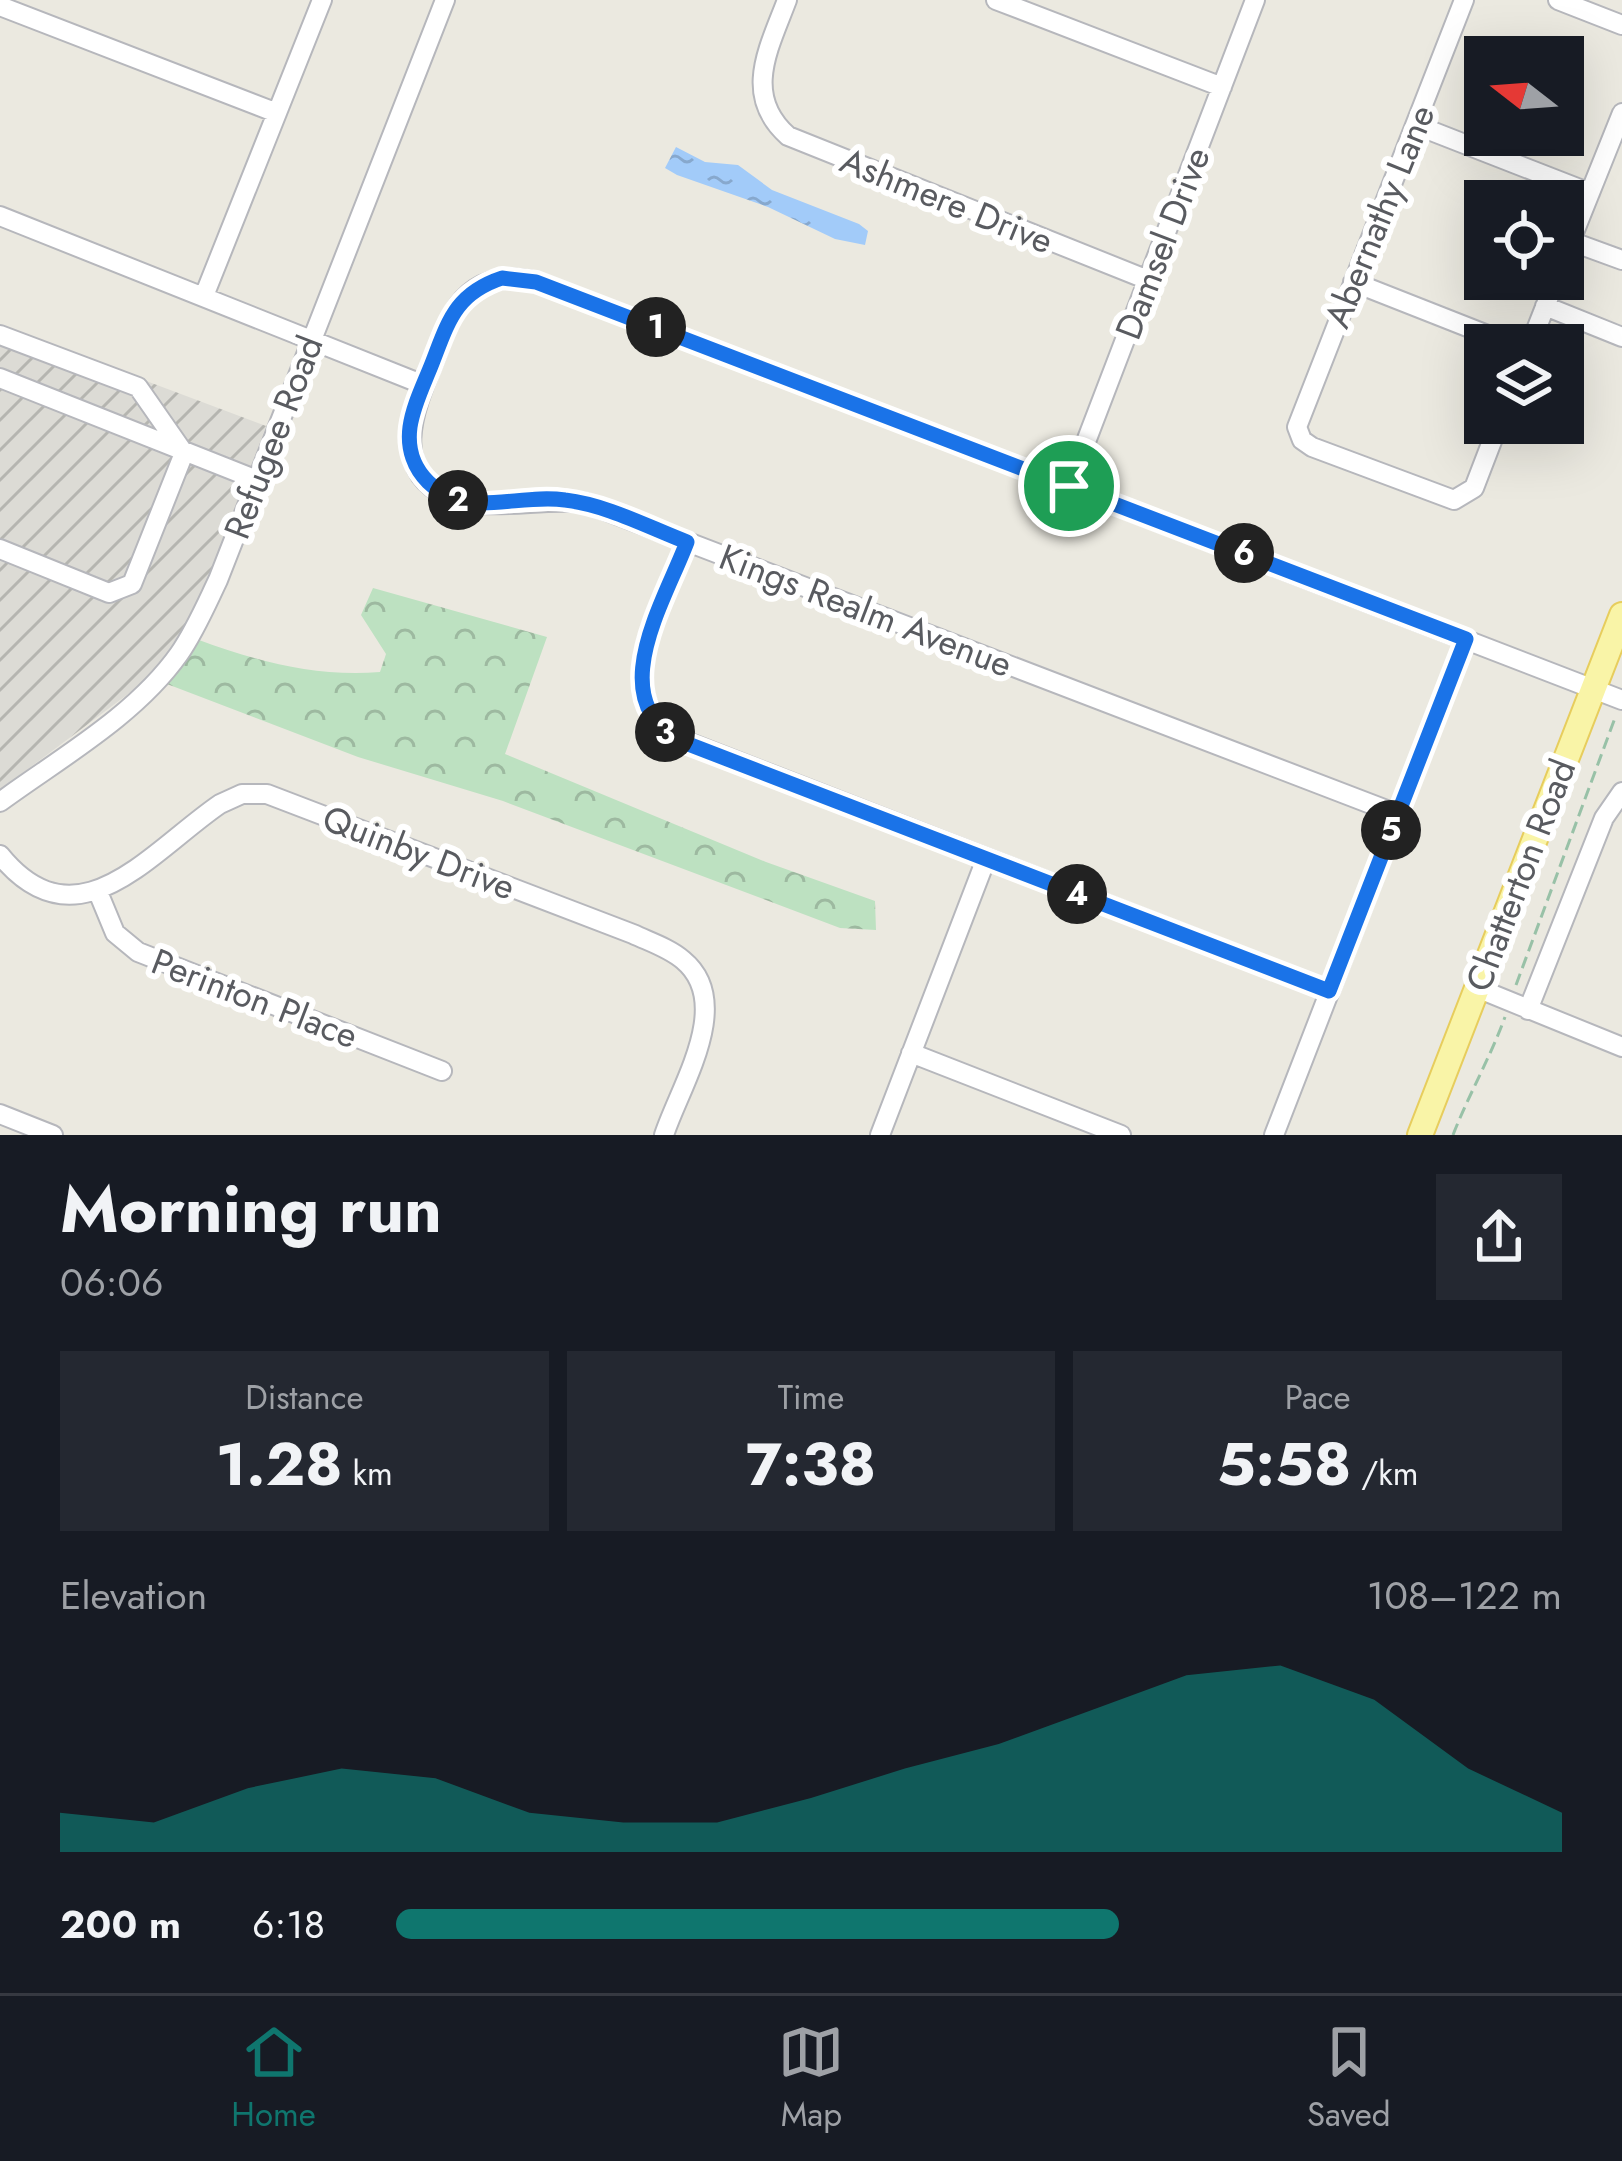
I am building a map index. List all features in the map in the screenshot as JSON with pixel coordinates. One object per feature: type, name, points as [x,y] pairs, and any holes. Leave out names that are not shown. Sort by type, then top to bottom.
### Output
[{"type":"main road","name":"Chatterton Road","points":[[1420,1135],[1622,615]]},
{"type":"street","points":[[205,296],[322,0]]},
{"type":"street","name":"Refugee Road","points":[[0,802],[133,704],[162,674],[195,626],[218,580],[445,0]]},
{"type":"street","name":"Ashmere Drive","points":[[787,0],[762,65],[764,99],[776,125],[793,139],[1148,280]]},
{"type":"street","points":[[996,0],[1222,87]]},
{"type":"street","name":"Damsel Drive","points":[[1069,486],[1255,0]]},
{"type":"street","name":"Abernathy Lane","points":[[1464,0],[1305,404],[1298,433],[1312,447],[1458,500],[1474,488],[1491,444]]},
{"type":"street","points":[[1558,0],[1622,25]]},
{"type":"street","points":[[0,6],[277,113]]},
{"type":"street","points":[[1584,206],[1622,112]]},
{"type":"street","points":[[1416,125],[1589,193]]},
{"type":"street","points":[[0,216],[424,385],[458,305],[481,275],[536,282],[1622,700]]},
{"type":"street","points":[[1584,253],[1622,260]]},
{"type":"street","points":[[1353,282],[1464,326]]},
{"type":"street","points":[[1538,324],[1547,300]]},
{"type":"street","points":[[1545,306],[1622,337]]},
{"type":"street","points":[[0,334],[138,387],[184,452]]},
{"type":"street","points":[[0,378],[257,480]]},
{"type":"street","name":"Kings Realm Avenue","points":[[424,385],[414,411],[410,444],[422,475],[447,497],[480,503],[559,499],[586,503],[1397,814]]},
{"type":"street","points":[[0,549],[109,593],[132,584],[184,452]]},
{"type":"street","points":[[687,542],[644,655],[640,681],[638,710],[661,728],[683,742],[1329,991]]},
{"type":"street","points":[[1274,1135],[1466,639]]},
{"type":"street","points":[[1519,1006],[1604,818],[1622,792]]},
{"type":"street","name":"Quinby Drive","points":[[98,892],[220,804],[254,793],[278,797],[633,934],[683,960],[705,1000],[701,1034],[664,1135]]},
{"type":"street","points":[[0,855],[42,890],[98,892]]},
{"type":"street","points":[[880,1135],[986,859]]},
{"type":"street","name":"Perinton Place","points":[[98,892],[115,933],[138,952],[442,1071]]},
{"type":"street","points":[[1477,988],[1622,1047]]},
{"type":"street","points":[[911,1053],[1121,1135]]},
{"type":"street","points":[[0,1114],[53,1135]]},
{"type":"path","points":[[1453,1135],[1469,1095],[1519,1006],[1530,940],[1622,700]]},
{"type":"shaded area","points":[[0,326],[266,426],[203,593],[160,670],[0,790]]},
{"type":"green space","points":[[373,588],[547,637],[505,754],[766,862],[875,901],[876,930],[840,928],[503,801],[358,757],[167,684],[199,640],[288,666],[380,672],[386,654],[361,615]]},
{"type":"water","points":[[676,147],[705,162],[738,165],[772,190],[859,224],[868,231],[865,245],[835,239],[768,207],[677,175],[665,168]]},
{"type":"route","points":[[519,278],[1069,486],[1466,639],[1329,991],[672,736],[652,718],[640,681],[644,655],[687,542],[586,503],[559,499],[480,503],[447,497],[414,461],[410,428],[458,305],[485,284],[519,278]]}]
